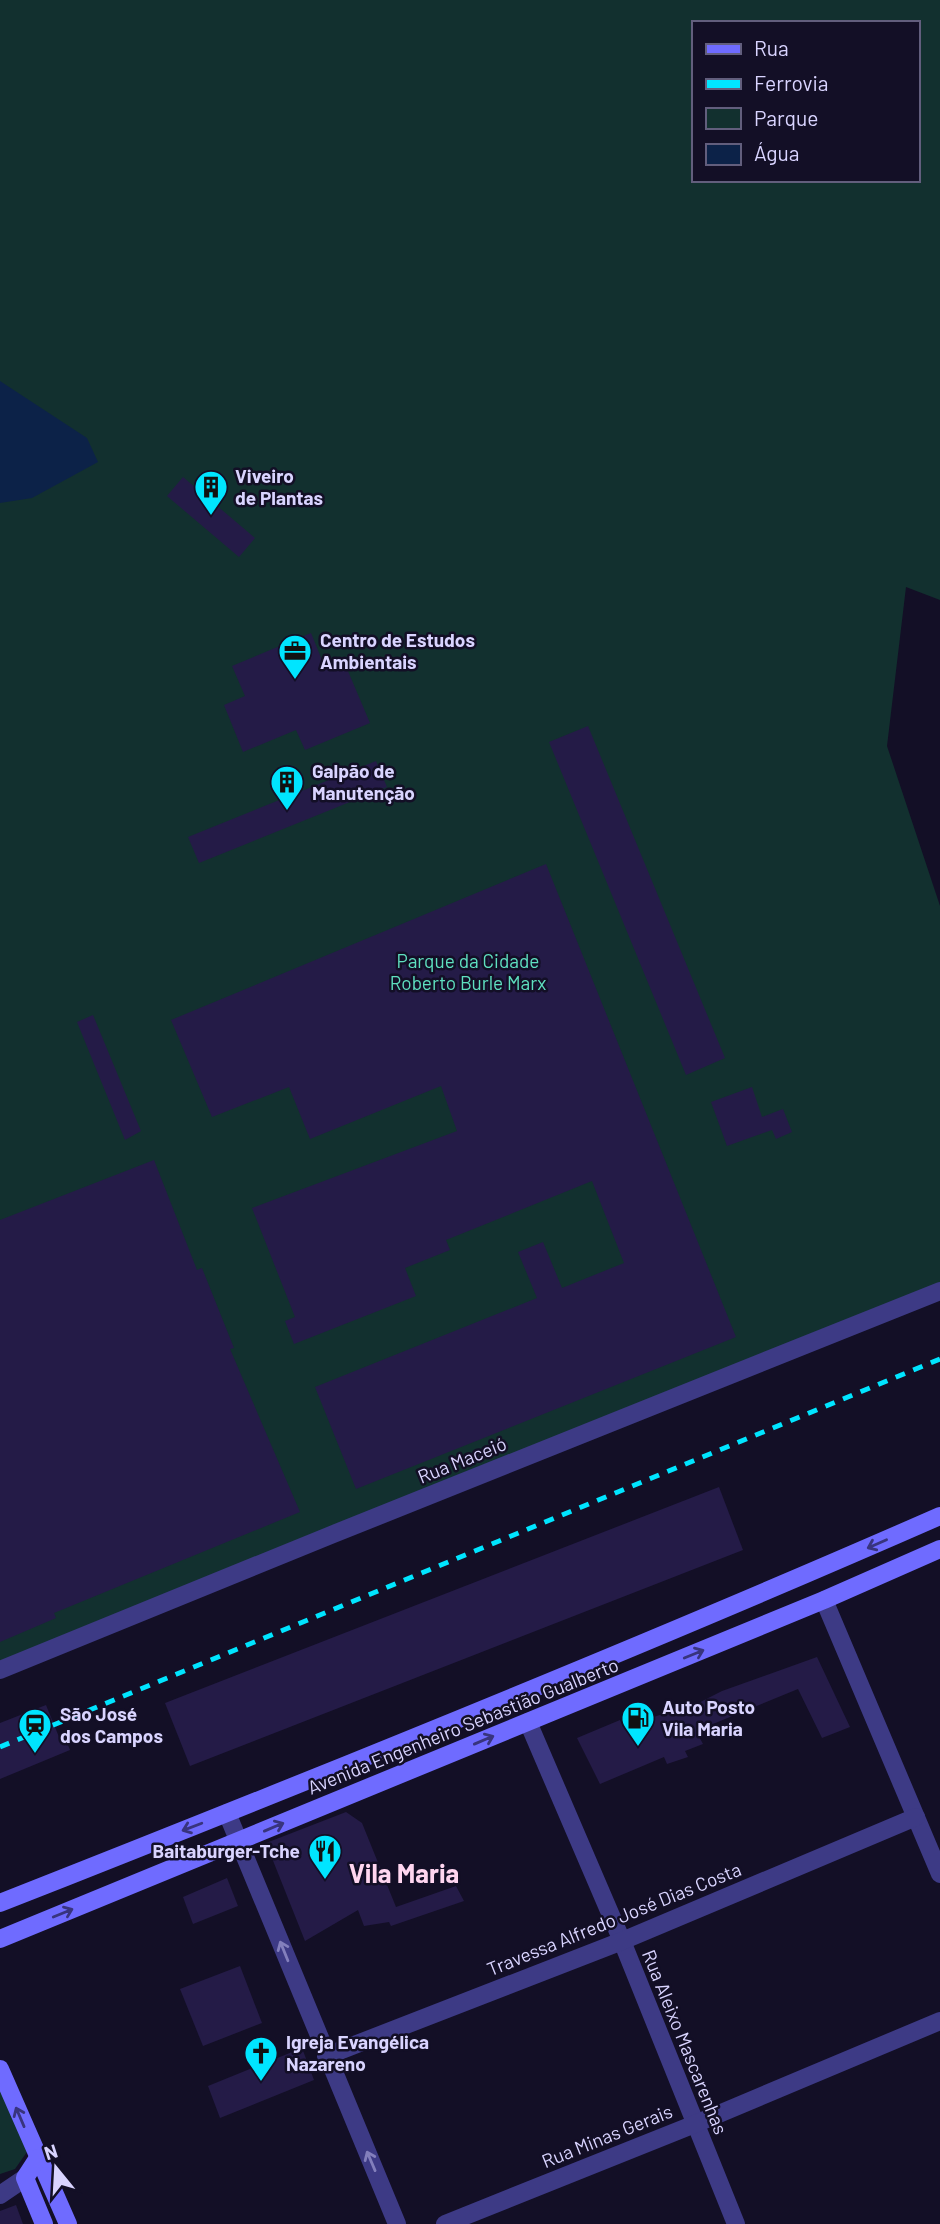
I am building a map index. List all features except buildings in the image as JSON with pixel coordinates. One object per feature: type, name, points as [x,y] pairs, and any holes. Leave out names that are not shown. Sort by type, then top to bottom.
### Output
[{"type":"main road","name":"Avenida Engenheiro Sebastião Gualberto","points":[[0,1903],[735,1605],[940,1516]]},
{"type":"main road","name":"Avenida Engenheiro Sebastião Gualberto","points":[[0,1939],[824,1600],[940,1549]]},
{"type":"main road","points":[[0,2069],[68,2224]]},
{"type":"main road","points":[[38,2158],[25,2178],[44,2224]]},
{"type":"street","name":"Rua Maceió","points":[[0,1670],[940,1291]]},
{"type":"street","points":[[824,1600],[940,1874]]},
{"type":"street","name":"Rua Aleixo Mascarenhas","points":[[528,1722],[622,1941],[736,2224]]},
{"type":"street","points":[[227,1813],[397,2224]]},
{"type":"street","name":"Travessa Alfredo José Dias Costa","points":[[326,2056],[622,1941],[916,1817]]},
{"type":"street","name":"Rua Minas Gerais","points":[[444,2224],[695,2124],[940,2021]]},
{"type":"street","points":[[0,2194],[25,2178]]},
{"type":"green space","name":"Parque da Cidade Roberto Burle Marx","points":[[0,0],[940,0],[940,600],[906,587],[887,746],[940,906],[940,1288],[0,1667]]},
{"type":"green space","points":[[0,2084],[29,2149],[15,2169],[0,2174]]},
{"type":"water","points":[[0,381],[87,438],[98,462],[32,498],[0,503]]},
{"type":"railway","points":[[0,1747],[940,1359]]},
{"type":"place","name":"Viveiro de Plantas","points":[[211,517]]},
{"type":"place","name":"Centro de Estudos Ambientais","points":[[295,681]]},
{"type":"place","name":"Galpão de Manutenção","points":[[287,812]]},
{"type":"place","name":"Auto Posto Vila Maria","points":[[638,1748]]},
{"type":"place","name":"São José dos Campos","points":[[35,1755]]},
{"type":"place","name":"Baitaburger-Tche","points":[[325,1881]]},
{"type":"place","name":"Igreja Evangélica Nazareno","points":[[261,2083]]},
{"type":"district","name":"Vila Maria","points":[[404,1874]]}]
